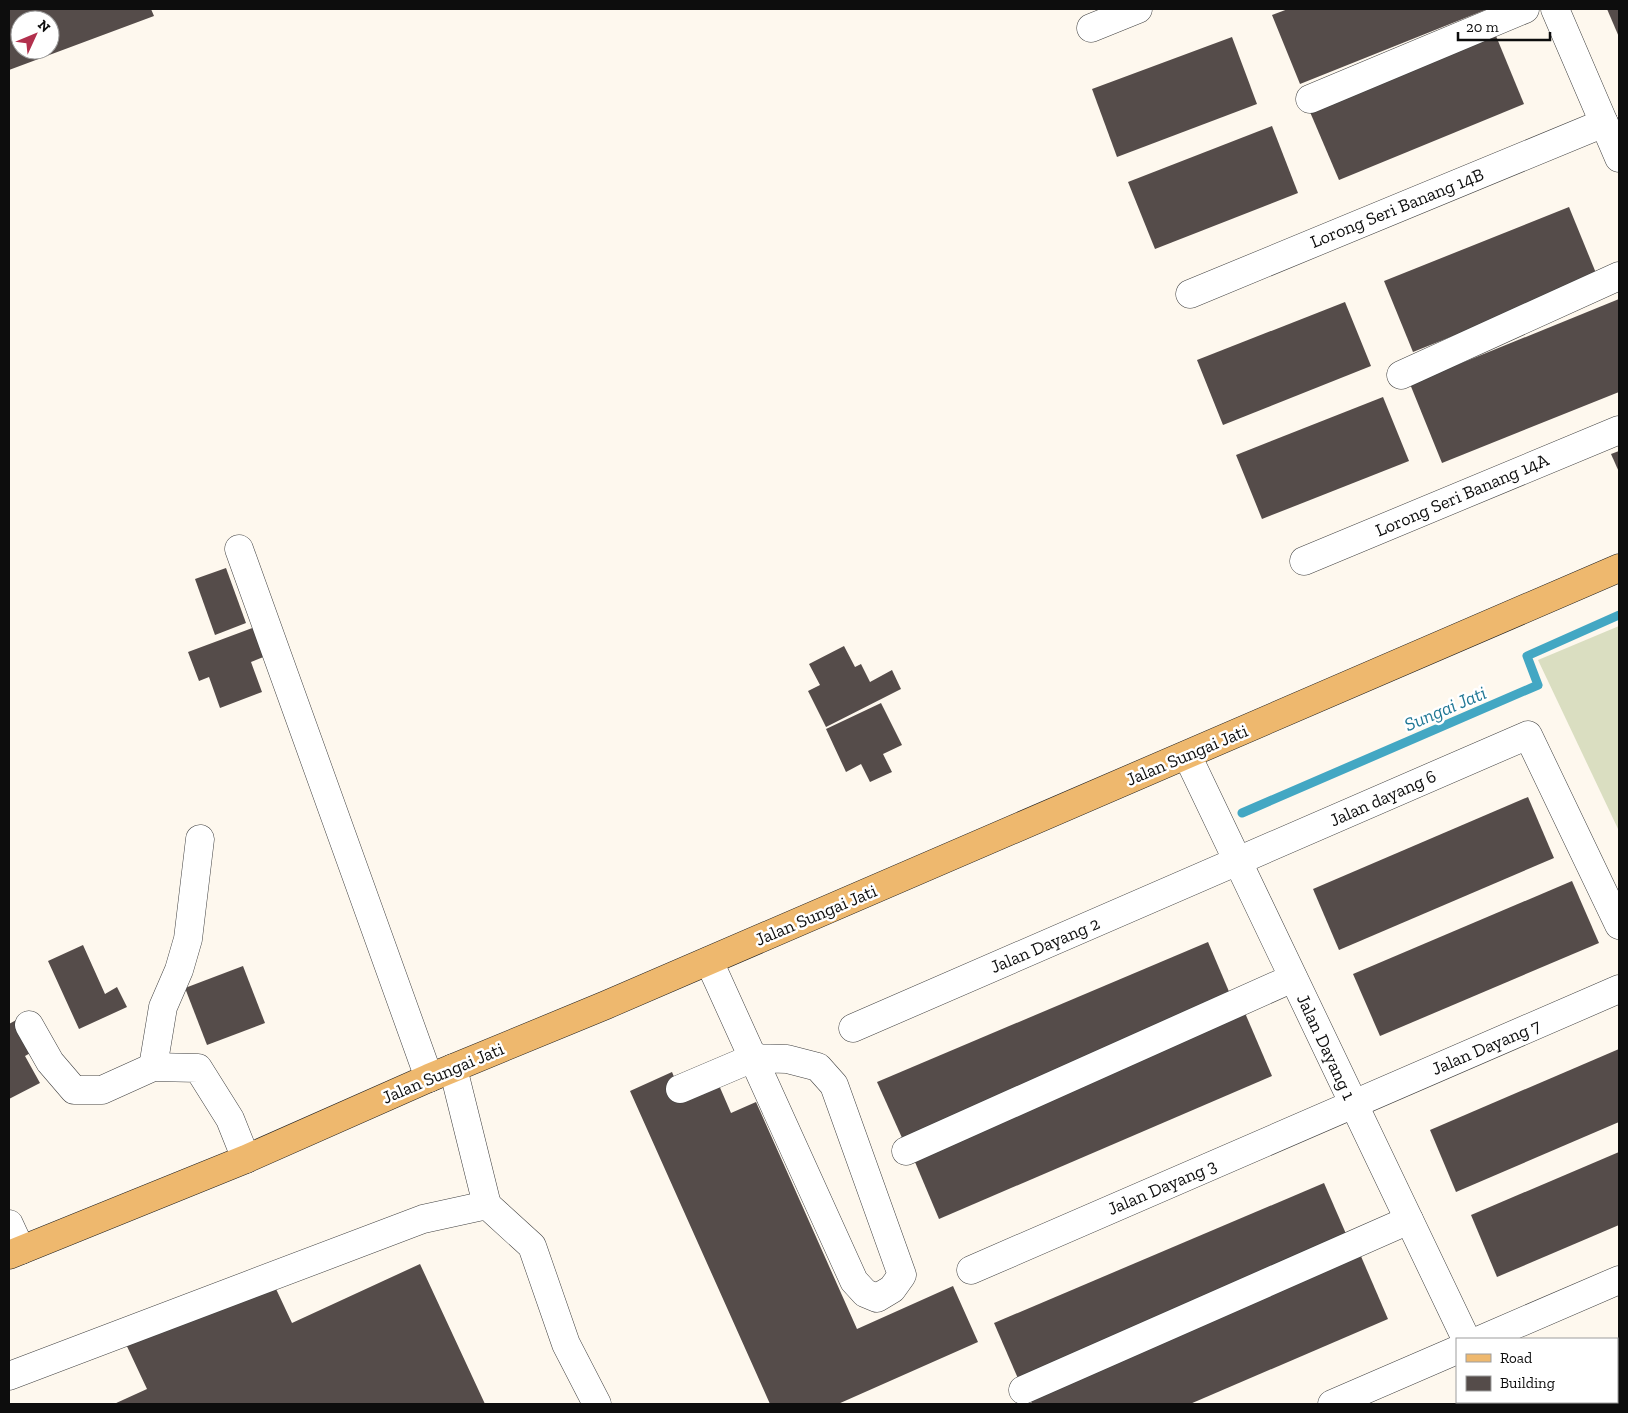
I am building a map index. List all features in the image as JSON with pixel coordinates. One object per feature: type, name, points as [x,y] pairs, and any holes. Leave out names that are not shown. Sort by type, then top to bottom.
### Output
[{"type":"main road","name":"Jalan Sungai Jati","points":[[15,1252],[246,1159],[441,1073],[709,961],[1619,568]]},
{"type":"street","points":[[1091,28],[1138,9]]},
{"type":"street","points":[[1310,98],[1525,9]]},
{"type":"street","points":[[1555,9],[1619,158]]},
{"type":"street","name":"Lorong Seri Banang 14B","points":[[1190,294],[1604,123]]},
{"type":"street","points":[[1402,376],[1619,276]]},
{"type":"street","name":"Lorong Seri Banang 14A","points":[[1304,561],[1619,430]]},
{"type":"street","points":[[239,549],[441,1073],[487,1205],[532,1246],[566,1344],[598,1404]]},
{"type":"street","name":"Jalan dayang 6","points":[[1238,861],[1528,735],[1619,925]]},
{"type":"street","name":"Jalan Dayang 1","points":[[1187,755],[1466,1338]]},
{"type":"street","points":[[153,1067],[162,1007],[179,970],[188,939],[200,839]]},
{"type":"street","name":"Jalan Dayang 2","points":[[852,1028],[1238,861]]},
{"type":"street","points":[[680,1089],[753,1058],[787,1059],[818,1067],[834,1085],[902,1275],[892,1289],[877,1298],[864,1293],[854,1282],[753,1058],[709,961]]},
{"type":"street","points":[[906,1151],[1294,978]]},
{"type":"street","name":"Jalan Dayang 7","points":[[1353,1104],[1619,989]]},
{"type":"street","points":[[28,1025],[50,1062],[74,1090],[102,1090],[153,1067],[198,1068],[230,1119],[246,1159]]},
{"type":"street","name":"Jalan Dayang 3","points":[[971,1270],[1353,1104]]},
{"type":"street","points":[[9,1376],[423,1219],[487,1205]]},
{"type":"street","points":[[1023,1390],[1409,1220]]},
{"type":"street","points":[[9,1224],[15,1252]]},
{"type":"street","points":[[1484,1338],[1619,1280]]},
{"type":"street","points":[[1332,1404],[1456,1350]]},
{"type":"green space","points":[[1619,626],[1619,831],[1538,660]]},
{"type":"building","points":[[9,9],[151,9],[154,16],[60,51],[60,10],[10,10],[10,60],[36,60],[9,70]]},
{"type":"building","points":[[1288,9],[1485,10],[1300,84],[1272,15]]},
{"type":"building","points":[[1607,9],[1619,9],[1619,37]]},
{"type":"building","points":[[1496,36],[1524,104],[1339,180],[1310,112]]},
{"type":"building","points":[[1232,37],[1257,104],[1117,157],[1092,89]]},
{"type":"building","points":[[1272,126],[1298,193],[1155,249],[1128,182]]},
{"type":"building","points":[[1569,207],[1598,278],[1413,352],[1384,281]]},
{"type":"building","points":[[1619,299],[1619,392],[1442,463],[1410,384]]},
{"type":"building","points":[[1345,302],[1371,366],[1223,425],[1197,360]]},
{"type":"building","points":[[1383,397],[1409,461],[1262,519],[1236,455]]},
{"type":"building","points":[[1619,451],[1619,472],[1611,454]]},
{"type":"building","points":[[226,568],[246,623],[215,635],[195,579]]},
{"type":"building","points":[[255,627],[266,656],[251,662],[262,692],[220,708],[209,677],[199,681],[188,652]]},
{"type":"building","points":[[844,646],[855,667],[861,664],[870,682],[892,670],[901,689],[826,727],[808,691],[820,685],[809,664]]},
{"type":"building","points":[[881,703],[902,745],[883,754],[892,772],[870,782],[861,764],[846,772],[826,729]]},
{"type":"building","points":[[1528,797],[1554,858],[1339,950],[1313,889]]},
{"type":"building","points":[[1572,881],[1599,943],[1380,1036],[1353,974]]},
{"type":"building","points":[[1208,942],[1233,1001],[903,1140],[877,1082]]},
{"type":"building","points":[[83,945],[105,994],[117,987],[127,1007],[79,1029],[48,961]]},
{"type":"building","points":[[243,966],[265,1023],[207,1045],[185,988]]},
{"type":"building","points":[[1245,1013],[1272,1076],[939,1219],[912,1155]]},
{"type":"building","points":[[18,1019],[34,1051],[25,1056],[40,1083],[9,1099],[9,1024]]},
{"type":"building","points":[[1619,1049],[1619,1122],[1456,1192],[1430,1130]]},
{"type":"building","points":[[672,1072],[683,1098],[718,1083],[731,1113],[756,1102],[857,1329],[953,1286],[978,1342],[838,1404],[770,1404],[630,1091]]},
{"type":"building","points":[[1619,1152],[1619,1225],[1497,1277],[1471,1215]]},
{"type":"building","points":[[1324,1183],[1350,1243],[1020,1383],[994,1323]]},
{"type":"building","points":[[1360,1254],[1388,1319],[1190,1404],[1032,1404],[1029,1396]]},
{"type":"building","points":[[420,1264],[485,1404],[114,1404],[147,1389],[124,1340],[269,1274],[292,1323]]},
{"type":"building","points":[[1618,1342],[1619,1404],[1561,1404],[1618,1403]]},
{"type":"waterway","name":"Sungai Jati","points":[[1242,813],[1538,685],[1527,656],[1619,615]]}]
